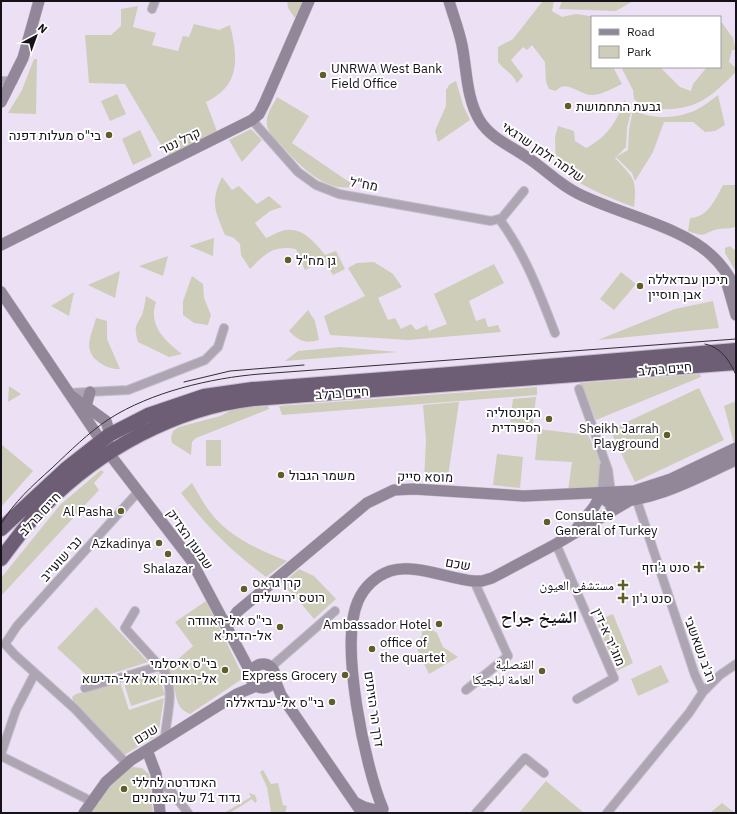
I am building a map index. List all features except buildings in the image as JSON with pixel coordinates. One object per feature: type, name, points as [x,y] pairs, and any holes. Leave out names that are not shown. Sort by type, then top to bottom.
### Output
[{"type":"highway","name":"חיים ברלב","points":[[1,529],[67,468],[182,403],[204,396],[239,390],[736,350]]},
{"type":"highway","name":"חיים ברלב","points":[[1,559],[49,501],[108,444],[138,436],[175,419],[204,410],[242,401],[736,363]]},
{"type":"street","points":[[1,102],[13,81],[23,58],[39,1]]},
{"type":"street","name":"קרל נטר","points":[[1,245],[252,120],[258,114],[265,102],[309,1]]},
{"type":"street","name":"שלמה זלמן שרגאי","points":[[449,1],[461,41],[473,105],[480,120],[489,132],[504,144],[526,156],[570,189],[683,237],[708,252],[724,269],[736,289]]},
{"type":"street","points":[[1,81],[13,81]]},
{"type":"street","name":"מח\"ל","points":[[252,120],[298,172],[309,181],[324,189],[353,197],[491,221],[500,220]]},
{"type":"street","points":[[524,191],[500,220],[523,258],[540,294],[554,333]]},
{"type":"street","name":"שלמה זלמן שרגאי","points":[[724,269],[736,315]]},
{"type":"street","name":"שמעון הצדיק","points":[[1,292],[68,393],[108,444],[138,492],[191,560],[253,679]]},
{"type":"street","points":[[68,393],[128,390],[205,360],[218,347],[224,328]]},
{"type":"street","points":[[579,389],[604,461],[607,496],[593,522]]},
{"type":"street","points":[[86,406],[90,392]]},
{"type":"street","name":"שמעון הצדיק","points":[[68,393],[106,421],[108,444]]},
{"type":"street","name":"שכם","points":[[355,611],[363,592],[377,577],[390,571],[402,569],[474,581],[482,581],[492,578],[556,544],[633,497],[736,448]]},
{"type":"street","name":"שכם","points":[[567,537],[607,496],[633,497],[676,488],[736,460]]},
{"type":"street","name":"מוסא סייק","points":[[227,627],[237,612],[367,503],[390,491],[414,489],[524,496],[607,496]]},
{"type":"street","name":"נבי שועייב","points":[[35,673],[14,655],[5,644],[17,626],[138,492]]},
{"type":"street","name":"רג'ב נשאשבי","points":[[607,813],[689,713],[703,692],[695,675],[633,497]]},
{"type":"street","name":"מוג'יר א-דין","points":[[556,544],[614,678],[577,698]]},
{"type":"street","points":[[466,690],[508,656],[474,581]]},
{"type":"street","points":[[135,611],[125,628],[160,666],[168,680],[171,698],[165,739]]},
{"type":"street","points":[[271,667],[335,611]]},
{"type":"street","name":"דרך הר הזיתים","points":[[352,800],[364,807],[380,811],[367,757],[354,688],[352,630],[355,611]]},
{"type":"street","points":[[266,664],[271,667],[275,673],[271,684],[262,688],[253,679],[259,665],[266,664]]},
{"type":"street","points":[[703,692],[720,675],[736,664]]},
{"type":"street","points":[[85,688],[160,666]]},
{"type":"street","points":[[91,801],[1,755],[16,710],[35,673],[76,709],[90,727],[126,764]]},
{"type":"street","name":"שכם","points":[[84,813],[91,801],[111,776],[126,764],[237,694],[253,679]]},
{"type":"street","points":[[271,684],[285,700],[362,813]]},
{"type":"street","points":[[147,750],[153,764],[157,780],[160,813]]},
{"type":"street","points":[[476,813],[525,758],[544,773]]},
{"type":"street","points":[[157,780],[172,792],[188,813]]},
{"type":"green space","points":[[287,1],[303,1],[295,18],[288,8]]},
{"type":"green space","points":[[554,1],[552,11],[562,17],[576,14],[591,16],[591,68],[614,68],[622,84],[594,95],[585,94],[568,86],[564,86],[556,91],[549,89],[546,82],[545,62],[532,45],[527,50],[523,47],[511,60],[523,76],[517,83],[498,62],[498,47],[513,39],[542,2]]},
{"type":"green space","points":[[562,1],[633,1],[616,11],[559,9]]},
{"type":"green space","points":[[138,6],[133,27],[156,33],[152,45],[178,51],[183,36],[189,37],[194,24],[219,30],[230,25],[233,37],[235,59],[231,79],[226,87],[206,102],[218,134],[170,160],[125,84],[89,83],[85,35],[111,35],[121,26],[121,9]]},
{"type":"green space","points":[[721,21],[733,38],[736,50],[732,50],[729,62],[736,68],[736,72],[714,92],[696,104],[674,109],[645,109],[634,99],[633,90],[622,68],[661,68],[680,87],[691,91],[693,84],[706,68],[721,68]]},
{"type":"green space","points":[[34,59],[37,59],[36,114],[8,113],[22,90]]},
{"type":"green space","points":[[456,81],[463,105],[470,120],[438,142],[435,131],[446,106],[446,90],[450,84]]},
{"type":"green space","points":[[117,94],[126,114],[110,121],[101,101]]},
{"type":"green space","points":[[718,95],[725,125],[715,131],[705,132],[693,122],[664,122],[653,152],[635,181],[632,173],[616,157],[628,150],[629,130],[633,109],[645,115],[660,117],[682,115],[704,106]]},
{"type":"green space","points":[[277,97],[309,116],[292,143],[355,186],[344,188],[324,182],[305,169],[275,139],[269,131],[267,118]]},
{"type":"green space","points":[[624,100],[632,108],[627,128],[626,147],[615,158],[633,180],[635,190],[634,207],[613,199],[574,180],[556,168],[555,137],[558,126],[574,131],[575,141],[586,148],[600,139],[610,128],[618,115]]},
{"type":"green space","points":[[251,129],[262,140],[242,162],[229,140]]},
{"type":"green space","points":[[140,130],[152,156],[133,165],[122,139]]},
{"type":"green space","points":[[222,177],[232,190],[239,186],[257,204],[269,196],[282,207],[270,211],[255,223],[266,238],[284,230],[299,232],[309,238],[325,255],[336,251],[345,269],[333,275],[324,261],[305,270],[296,249],[281,248],[265,255],[250,269],[241,255],[240,244],[234,238],[225,235],[216,213],[216,193]]},
{"type":"green space","points":[[723,185],[736,185],[735,227],[714,230],[703,235],[688,231],[690,218],[702,215],[707,211]]},
{"type":"green space","points":[[214,238],[213,256],[189,246]]},
{"type":"green space","points":[[730,246],[736,251],[736,272],[725,253],[725,248]]},
{"type":"green space","points":[[168,256],[163,276],[139,266]]},
{"type":"green space","points":[[374,262],[393,274],[402,287],[378,298],[388,320],[395,318],[401,329],[411,324],[416,330],[427,325],[429,331],[447,324],[434,294],[494,264],[504,283],[469,301],[476,321],[485,318],[488,327],[498,325],[501,332],[408,340],[330,335],[324,316],[365,296],[348,268],[357,263]]},
{"type":"green space","points":[[120,271],[115,298],[88,285]]},
{"type":"green space","points":[[621,272],[636,284],[614,310],[600,299]]},
{"type":"green space","points":[[192,276],[203,284],[204,298],[211,315],[208,325],[194,323],[183,315],[183,301]]},
{"type":"green space","points":[[74,292],[69,316],[51,306]]},
{"type":"green space","points":[[146,296],[156,302],[154,318],[156,326],[164,338],[182,354],[169,357],[138,342],[136,327],[142,315]]},
{"type":"green space","points":[[713,301],[719,328],[598,340],[675,309]]},
{"type":"green space","points":[[308,310],[315,321],[319,340],[306,342],[302,341],[289,331]]},
{"type":"green space","points":[[96,318],[107,321],[107,339],[120,369],[107,367],[94,358],[91,353],[89,342]]},
{"type":"green space","points":[[340,347],[398,352],[285,361],[298,351]]},
{"type":"green space","points":[[700,374],[701,377],[596,420],[580,383]]},
{"type":"green space","points":[[9,386],[21,394],[8,402]]},
{"type":"green space","points":[[537,387],[537,395],[282,415],[279,406]]},
{"type":"green space","name":"Sheikh Jarrah Playground","points":[[699,388],[724,440],[635,482],[610,430]]},
{"type":"green space","points":[[536,397],[533,424],[510,422],[513,399]]},
{"type":"green space","points":[[736,401],[736,443],[734,444],[724,406]]},
{"type":"green space","points":[[459,402],[447,483],[424,481],[426,440],[423,405]]},
{"type":"green space","points":[[268,406],[269,409],[196,438],[192,442],[191,455],[172,443],[171,438],[173,431],[179,427],[220,416],[236,408]]},
{"type":"green space","points":[[538,429],[588,435],[600,460],[599,488],[568,491],[572,462],[535,460]]},
{"type":"green space","points":[[206,440],[221,440],[221,466],[206,466]]},
{"type":"green space","points":[[1,444],[33,471],[1,507]]},
{"type":"green space","points":[[497,454],[523,457],[520,488],[493,485]]},
{"type":"green space","points":[[101,470],[104,472],[94,483],[99,490],[1,596],[1,578],[60,505]]},
{"type":"green space","points":[[192,483],[210,512],[226,529],[245,542],[287,561],[266,577],[241,558],[201,518],[181,493]]},
{"type":"green space","points":[[299,569],[314,576],[336,599],[314,619],[282,584]]},
{"type":"green space","points":[[206,601],[239,668],[245,677],[190,714],[185,712],[178,703],[168,668],[193,646],[175,622]]},
{"type":"green space","points":[[96,607],[148,662],[92,680],[57,648]]},
{"type":"green space","points":[[613,614],[633,663],[617,671],[596,621]]},
{"type":"green space","points":[[425,625],[437,633],[443,647],[458,657],[429,674],[414,642],[422,636],[422,628]]},
{"type":"green space","points":[[661,665],[669,682],[638,696],[631,679]]},
{"type":"green space","points":[[158,673],[165,695],[131,706],[124,683]]},
{"type":"green space","points":[[120,682],[129,710],[164,698],[158,735],[124,755],[75,707],[72,697],[76,694]]},
{"type":"green space","points":[[133,767],[142,768],[149,774],[153,813],[90,813],[97,802],[100,803],[99,799],[109,785],[123,772]]},
{"type":"green space","points":[[263,770],[271,784],[278,783],[283,805],[287,806],[285,813],[271,812],[267,787],[260,772]]},
{"type":"green space","points":[[546,781],[584,813],[519,813]]},
{"type":"green space","points":[[249,793],[255,795],[257,801],[255,803],[252,799],[230,813],[224,813],[251,797]]},
{"type":"green space","points":[[722,803],[735,813],[710,813]]},
{"type":"tram line","points":[[1,524],[18,501],[79,442],[101,424],[143,401],[182,388],[222,379],[260,374],[736,339]]},
{"type":"tram line","points":[[705,344],[720,351],[731,365],[736,375]]},
{"type":"tram line","points":[[184,382],[230,371],[304,365]]},
{"type":"place","name":"UNRWA West Bank Field Office","points":[[323,75]]},
{"type":"place","name":"גבעת התחמושת","points":[[568,106]]},
{"type":"place","name":"בי\"ס מעלות דפנה","points":[[109,135]]},
{"type":"place","name":"גן מח\"ל","points":[[288,260]]},
{"type":"place","name":"תיכון עבדאללה אבן חוסיין","points":[[640,286]]},
{"type":"place","name":"הקונסוליה הספרדית","points":[[549,419]]},
{"type":"place","name":"Sheikh Jarrah Playground","points":[[667,435]]},
{"type":"place","name":"משמר הגבול","points":[[281,475]]},
{"type":"place","name":"Al Pasha","points":[[121,511]]},
{"type":"place","name":"Consulate General of Turkey","points":[[547,522]]},
{"type":"place","name":"Azkadinya","points":[[159,543]]},
{"type":"place","name":"Shalazar","points":[[168,554]]},
{"type":"place","name":"סנט ג'וזף","points":[[699,567]]},
{"type":"place","name":"مستشفى العيون","points":[[623,585]]},
{"type":"place","name":"קרן גראס רוטס ירושלים","points":[[244,589]]},
{"type":"place","name":"סנט ג'ון","points":[[623,598]]},
{"type":"place","name":"Ambassador Hotel","points":[[439,624]]},
{"type":"place","name":"בי\"ס אל-ראוודה אל-הדית'א","points":[[280,627]]},
{"type":"place","name":"office of the quartet","points":[[372,649]]},
{"type":"place","name":"בי\"ס איסלמי אל-ראוודה אל אל-הדישא","points":[[225,670]]},
{"type":"place","name":"القنصلية العامة لبلجيكا","points":[[542,671]]},
{"type":"place","name":"Express Grocery","points":[[345,675]]},
{"type":"place","name":"בי\"ס אל-עבדאללה","points":[[332,702]]},
{"type":"place","name":"האנדרטה לחללי גדוד 71 של הצנחנים","points":[[124,789]]},
{"type":"district","name":"الشيخ جراح","points":[[539,617]]}]
